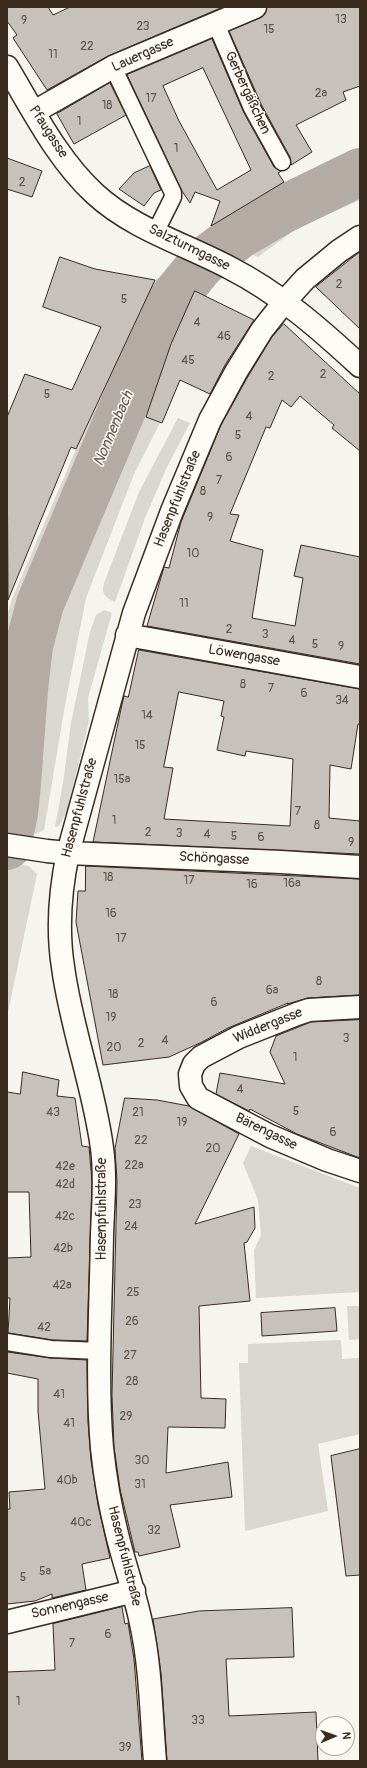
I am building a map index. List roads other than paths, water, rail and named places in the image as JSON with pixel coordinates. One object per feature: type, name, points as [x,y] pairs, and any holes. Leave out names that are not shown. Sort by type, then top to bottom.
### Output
[{"type":"street","name":"Lauergasse","points":[[34,112],[113,68],[255,7]]},
{"type":"street","name":"Pfaugasse","points":[[7,67],[63,158],[95,194]]},
{"type":"street","name":"Salzturmgasse","points":[[95,194],[114,208],[155,233],[230,268],[285,301],[360,366]]},
{"type":"street","name":"Hasenpfuhlstraße","points":[[155,1761],[148,1665],[142,1626],[134,1591],[117,1536],[107,1487],[102,1446],[100,1351],[104,1180],[102,1149],[98,1120],[63,968],[59,915],[62,884],[68,853],[134,613],[172,511],[210,420],[236,372],[262,330],[285,301],[305,279],[339,251],[360,237]]},
{"type":"street","name":"Löwengasse","points":[[127,636],[360,678]]},
{"type":"street","name":"Schöngasse","points":[[7,845],[68,853],[258,861],[360,868]]},
{"type":"street","name":"Widdergasse","points":[[190,1074],[194,1064],[201,1057],[239,1037],[297,1014],[309,1010],[360,1007]]},
{"type":"street","name":"Bärengasse","points":[[190,1074],[191,1086],[198,1098],[270,1136],[327,1160],[360,1171]]},
{"type":"street","name":"Sonnengasse","points":[[7,1622],[134,1591]]},
{"type":"lane","name":"Gerbergäßchen","points":[[216,24],[252,108],[282,162]]},
{"type":"lane","points":[[113,68],[172,192],[173,197],[155,233]]},
{"type":"lane","points":[[7,1342],[51,1349],[100,1351]]},
{"type":"waterway","name":"Nonnenbach","points":[[17,784],[24,689],[29,646],[40,604],[133,384],[172,300],[202,263],[239,235],[282,210],[360,172]]},
{"type":"waterway","points":[[7,776],[17,784],[14,813],[7,846]]}]
